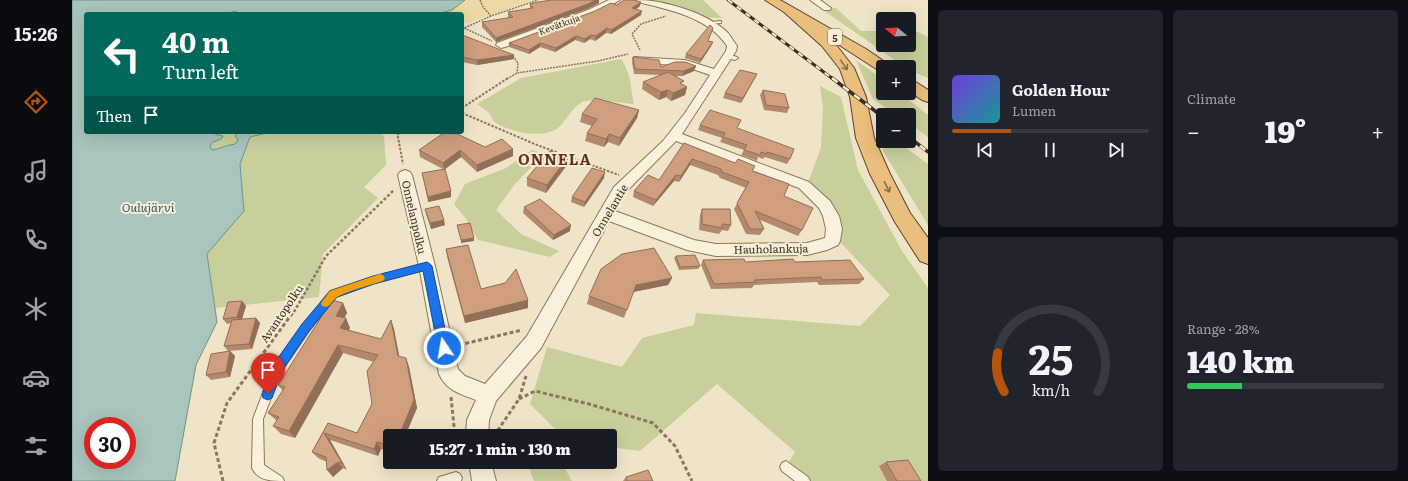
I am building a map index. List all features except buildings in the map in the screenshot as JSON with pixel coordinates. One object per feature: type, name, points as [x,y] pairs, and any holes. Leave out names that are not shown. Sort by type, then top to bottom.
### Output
[{"type":"highway","name":"5","points":[[771,0],[876,62]]},
{"type":"highway","points":[[786,9],[827,43],[847,68],[858,97],[864,138],[902,217],[928,255]]},
{"type":"highway","points":[[916,89],[928,97]]},
{"type":"street","name":"Kevätkuja","points":[[501,46],[591,12],[616,0]]},
{"type":"street","name":"Onnelantie","points":[[477,429],[478,420],[488,395],[534,342],[619,190],[674,136],[716,74],[731,57],[732,46],[730,41],[714,22],[641,0]]},
{"type":"street","points":[[814,0],[827,8]]},
{"type":"street","points":[[636,54],[685,63],[716,74]]},
{"type":"street","name":"Hauholankuja","points":[[606,214],[693,246],[716,250],[807,248],[821,246],[832,241],[834,229],[831,216],[825,205],[804,185],[674,136]]},
{"type":"street","name":"Onnelanpolku","points":[[405,175],[427,266],[449,374]]},
{"type":"street","points":[[449,374],[458,383],[488,395]]},
{"type":"street","points":[[481,469],[484,481]]},
{"type":"lane","points":[[278,481],[258,468],[258,419],[277,368],[333,294],[373,280],[427,266]]},
{"type":"lane","points":[[786,467],[804,481]]},
{"type":"lane","points":[[444,481],[456,478]]},
{"type":"path","points":[[480,0],[482,7],[491,16]]},
{"type":"path","points":[[464,28],[491,16],[538,0]]},
{"type":"path","points":[[464,107],[517,73],[636,54],[632,34],[641,24],[677,11]]},
{"type":"path","points":[[464,114],[537,145],[629,179]]},
{"type":"path","name":"Onnelanpolku","points":[[397,134],[405,175]]},
{"type":"path","name":"Avantopolku","points":[[223,481],[214,443],[227,403],[297,308],[326,256],[390,195],[405,175]]},
{"type":"path","points":[[444,348],[542,326]]},
{"type":"path","points":[[500,429],[519,399],[528,371]]},
{"type":"path","points":[[449,374],[454,429]]},
{"type":"path","points":[[519,399],[535,391],[589,404],[653,424],[675,446],[692,481]]},
{"type":"green space","points":[[649,0],[703,0],[722,18],[707,18]]},
{"type":"green space","points":[[820,8],[836,8],[861,31],[876,31],[876,47]]},
{"type":"green space","points":[[916,31],[928,37],[928,78],[916,73],[916,60],[894,60],[883,52],[916,52]]},
{"type":"green space","points":[[621,59],[629,76],[634,104],[599,101],[582,102],[572,110],[559,127],[553,131],[537,134],[518,132],[495,122],[489,113],[477,104],[521,78]]},
{"type":"green space","points":[[856,60],[876,75],[876,100],[909,100],[928,115],[928,137],[916,128],[916,108],[886,108],[873,99]]},
{"type":"green space","points":[[820,86],[841,97],[858,170],[902,251],[928,288],[928,481],[812,481],[786,467],[795,452],[717,384],[640,451],[617,448],[617,429],[555,429],[530,404],[547,347],[622,367],[642,338],[694,325],[696,313],[860,326],[890,295],[840,242],[840,226],[808,183],[821,147],[823,108]]},
{"type":"green space","points":[[214,134],[238,134],[239,140],[235,144],[211,150],[210,146],[213,141],[221,139],[222,136]]},
{"type":"green space","points":[[263,134],[380,134],[384,136],[386,165],[364,187],[378,198],[323,254],[319,297],[215,308],[207,254],[244,211],[240,164],[250,137]]},
{"type":"green space","points":[[883,148],[906,148],[928,164],[928,225]]},
{"type":"green space","points":[[532,150],[544,154],[515,184],[496,210],[521,234],[559,251],[550,257],[478,240],[466,219],[454,204],[465,184],[506,168]]},
{"type":"green space","points":[[530,469],[565,469],[572,481],[534,481]]},
{"type":"sand","points":[[465,0],[532,0],[468,23],[464,22],[464,12],[444,12],[452,10]]},
{"type":"water","name":"Oulujärvi","points":[[72,0],[465,0],[452,10],[444,12],[84,12],[84,134],[215,134],[223,136],[221,139],[213,142],[210,146],[212,150],[235,144],[238,140],[235,136],[236,134],[263,134],[250,137],[240,164],[244,211],[207,254],[217,322],[196,365],[175,481],[72,481]]},
{"type":"railway","points":[[728,0],[833,79]]},
{"type":"railway","points":[[832,78],[876,112]]},
{"type":"railway","points":[[916,143],[928,152]]},
{"type":"slow traffic","points":[[326,303],[333,294],[380,278]]},
{"type":"district","name":"ONNELA","points":[[555,158]]},
{"type":"route","points":[[268,394],[277,368],[333,294],[373,280],[427,266],[444,348]]}]
